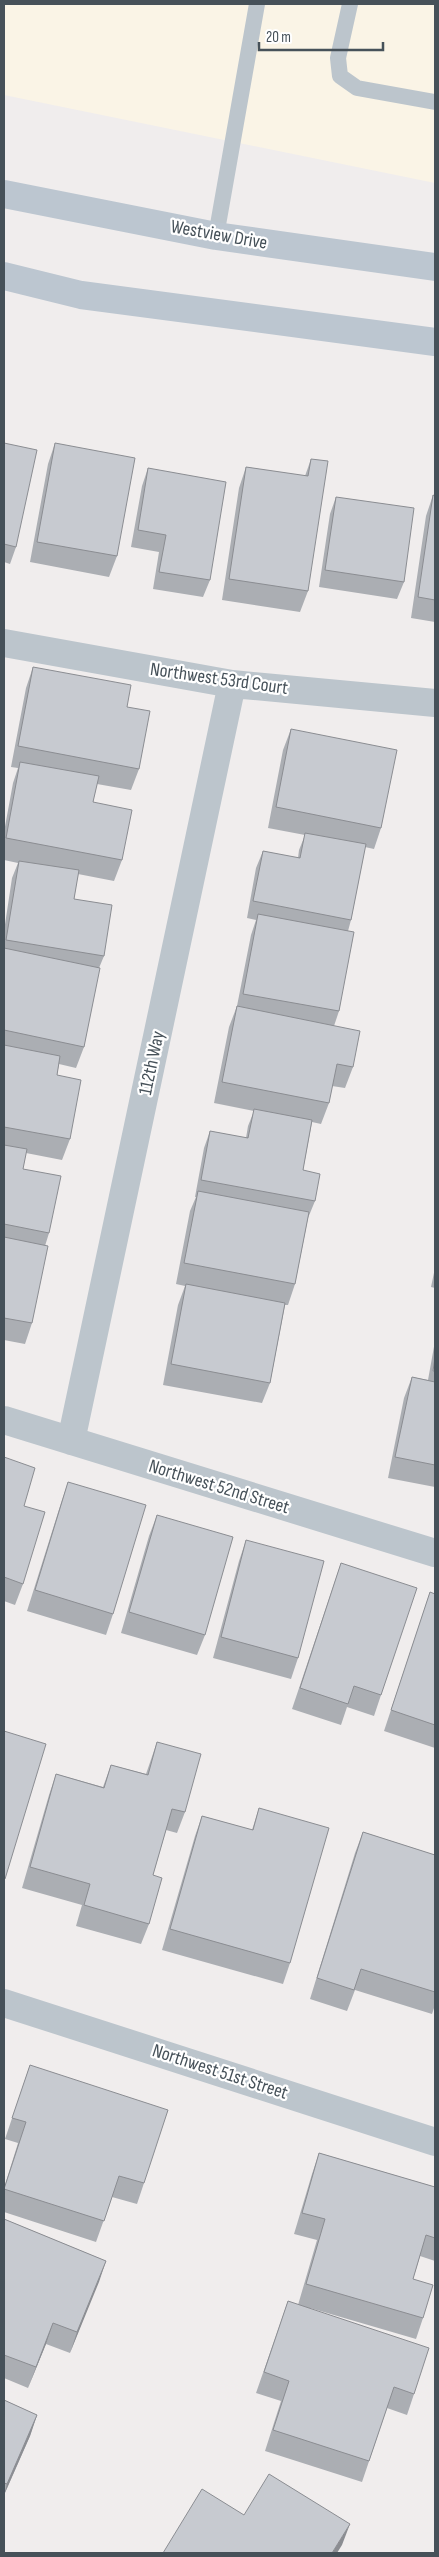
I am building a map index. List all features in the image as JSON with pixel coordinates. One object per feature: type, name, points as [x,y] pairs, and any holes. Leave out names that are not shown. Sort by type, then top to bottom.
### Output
[{"type":"street","name":"Westview Drive","points":[[4,194],[216,236],[435,266]]},
{"type":"street","points":[[4,276],[81,295],[435,342]]},
{"type":"street","name":"Northwest 53rd Court","points":[[4,644],[232,684],[435,703]]},
{"type":"street","name":"112th Way","points":[[71,1441],[232,684]]},
{"type":"street","name":"Northwest 52nd Street","points":[[4,1420],[435,1553]]},
{"type":"street","name":"Northwest 51st Street","points":[[4,2002],[435,2142]]},
{"type":"lane","points":[[216,236],[257,4]]},
{"type":"lane","points":[[350,4],[338,58],[340,76],[357,88],[435,102]]},
{"type":"shaded area","points":[[4,4],[435,4],[435,183],[4,95]]},
{"type":"building","points":[[4,443],[37,450],[16,547],[4,544]]},
{"type":"building","points":[[55,443],[135,458],[117,556],[37,542]]},
{"type":"building","points":[[311,459],[328,461],[308,591],[229,579],[246,467],[308,476]]},
{"type":"building","points":[[148,468],[226,482],[210,580],[159,572],[166,535],[138,530]]},
{"type":"building","points":[[433,495],[435,496],[435,600],[418,597]]},
{"type":"building","points":[[336,497],[414,508],[404,582],[325,570]]},
{"type":"building","points":[[33,667],[131,685],[127,707],[150,711],[139,769],[18,746]]},
{"type":"building","points":[[291,729],[397,750],[381,828],[276,807]]},
{"type":"building","points":[[20,762],[99,776],[93,802],[132,810],[122,860],[6,838]]},
{"type":"building","points":[[305,833],[366,844],[351,920],[253,901],[263,851],[300,858]]},
{"type":"building","points":[[19,861],[79,870],[74,899],[112,905],[104,956],[6,940]]},
{"type":"building","points":[[258,914],[354,932],[339,1011],[243,994]]},
{"type":"building","points":[[4,948],[100,968],[84,1047],[4,1030]]},
{"type":"building","points":[[237,1006],[360,1031],[353,1067],[337,1064],[329,1103],[222,1082]]},
{"type":"building","points":[[4,1045],[60,1056],[57,1075],[81,1080],[70,1139],[4,1127]]},
{"type":"building","points":[[254,1109],[312,1120],[303,1170],[320,1174],[315,1201],[201,1180],[210,1131],[248,1138]]},
{"type":"building","points":[[4,1145],[27,1149],[23,1169],[61,1176],[49,1233],[4,1224]]},
{"type":"building","points":[[198,1191],[309,1212],[295,1284],[184,1263]]},
{"type":"building","points":[[4,1237],[48,1246],[32,1323],[4,1318]]},
{"type":"building","points":[[186,1284],[285,1303],[270,1383],[171,1364]]},
{"type":"building","points":[[412,1377],[435,1382],[435,1465],[395,1457]]},
{"type":"building","points":[[4,1457],[35,1468],[24,1506],[45,1512],[23,1584],[4,1577]]},
{"type":"building","points":[[68,1482],[146,1505],[113,1614],[35,1590]]},
{"type":"building","points":[[157,1515],[233,1537],[205,1635],[129,1612]]},
{"type":"building","points":[[246,1540],[324,1561],[298,1658],[221,1637]]},
{"type":"building","points":[[341,1563],[417,1588],[381,1695],[354,1686],[348,1704],[300,1688]]},
{"type":"building","points":[[430,1592],[435,1594],[435,1725],[391,1710]]},
{"type":"building","points":[[4,1731],[46,1744],[5,1879],[4,1879]]},
{"type":"building","points":[[157,1742],[201,1754],[185,1812],[172,1809],[153,1875],[162,1878],[149,1924],[84,1905],[90,1884],[30,1867],[56,1774],[104,1788],[111,1765],[148,1775]]},
{"type":"building","points":[[259,1808],[329,1828],[290,1963],[170,1929],[202,1816],[253,1830]]},
{"type":"building","points":[[363,1832],[435,1855],[435,1992],[361,1969],[354,1990],[317,1978]]},
{"type":"building","points":[[30,2065],[168,2110],[144,2183],[119,2176],[104,2221],[4,2189],[26,2122],[12,2118]]},
{"type":"building","points":[[319,2153],[435,2187],[435,2238],[426,2235],[413,2279],[433,2285],[423,2318],[306,2284],[325,2219],[302,2213]]},
{"type":"building","points":[[4,2219],[106,2261],[77,2332],[53,2323],[36,2367],[4,2355]]},
{"type":"building","points":[[288,2301],[429,2348],[414,2394],[394,2387],[369,2461],[273,2430],[289,2381],[264,2372]]},
{"type":"building","points":[[4,2400],[37,2415],[7,2484],[4,2483]]},
{"type":"building","points":[[269,2474],[350,2524],[332,2553],[163,2553],[202,2489],[244,2515]]}]
